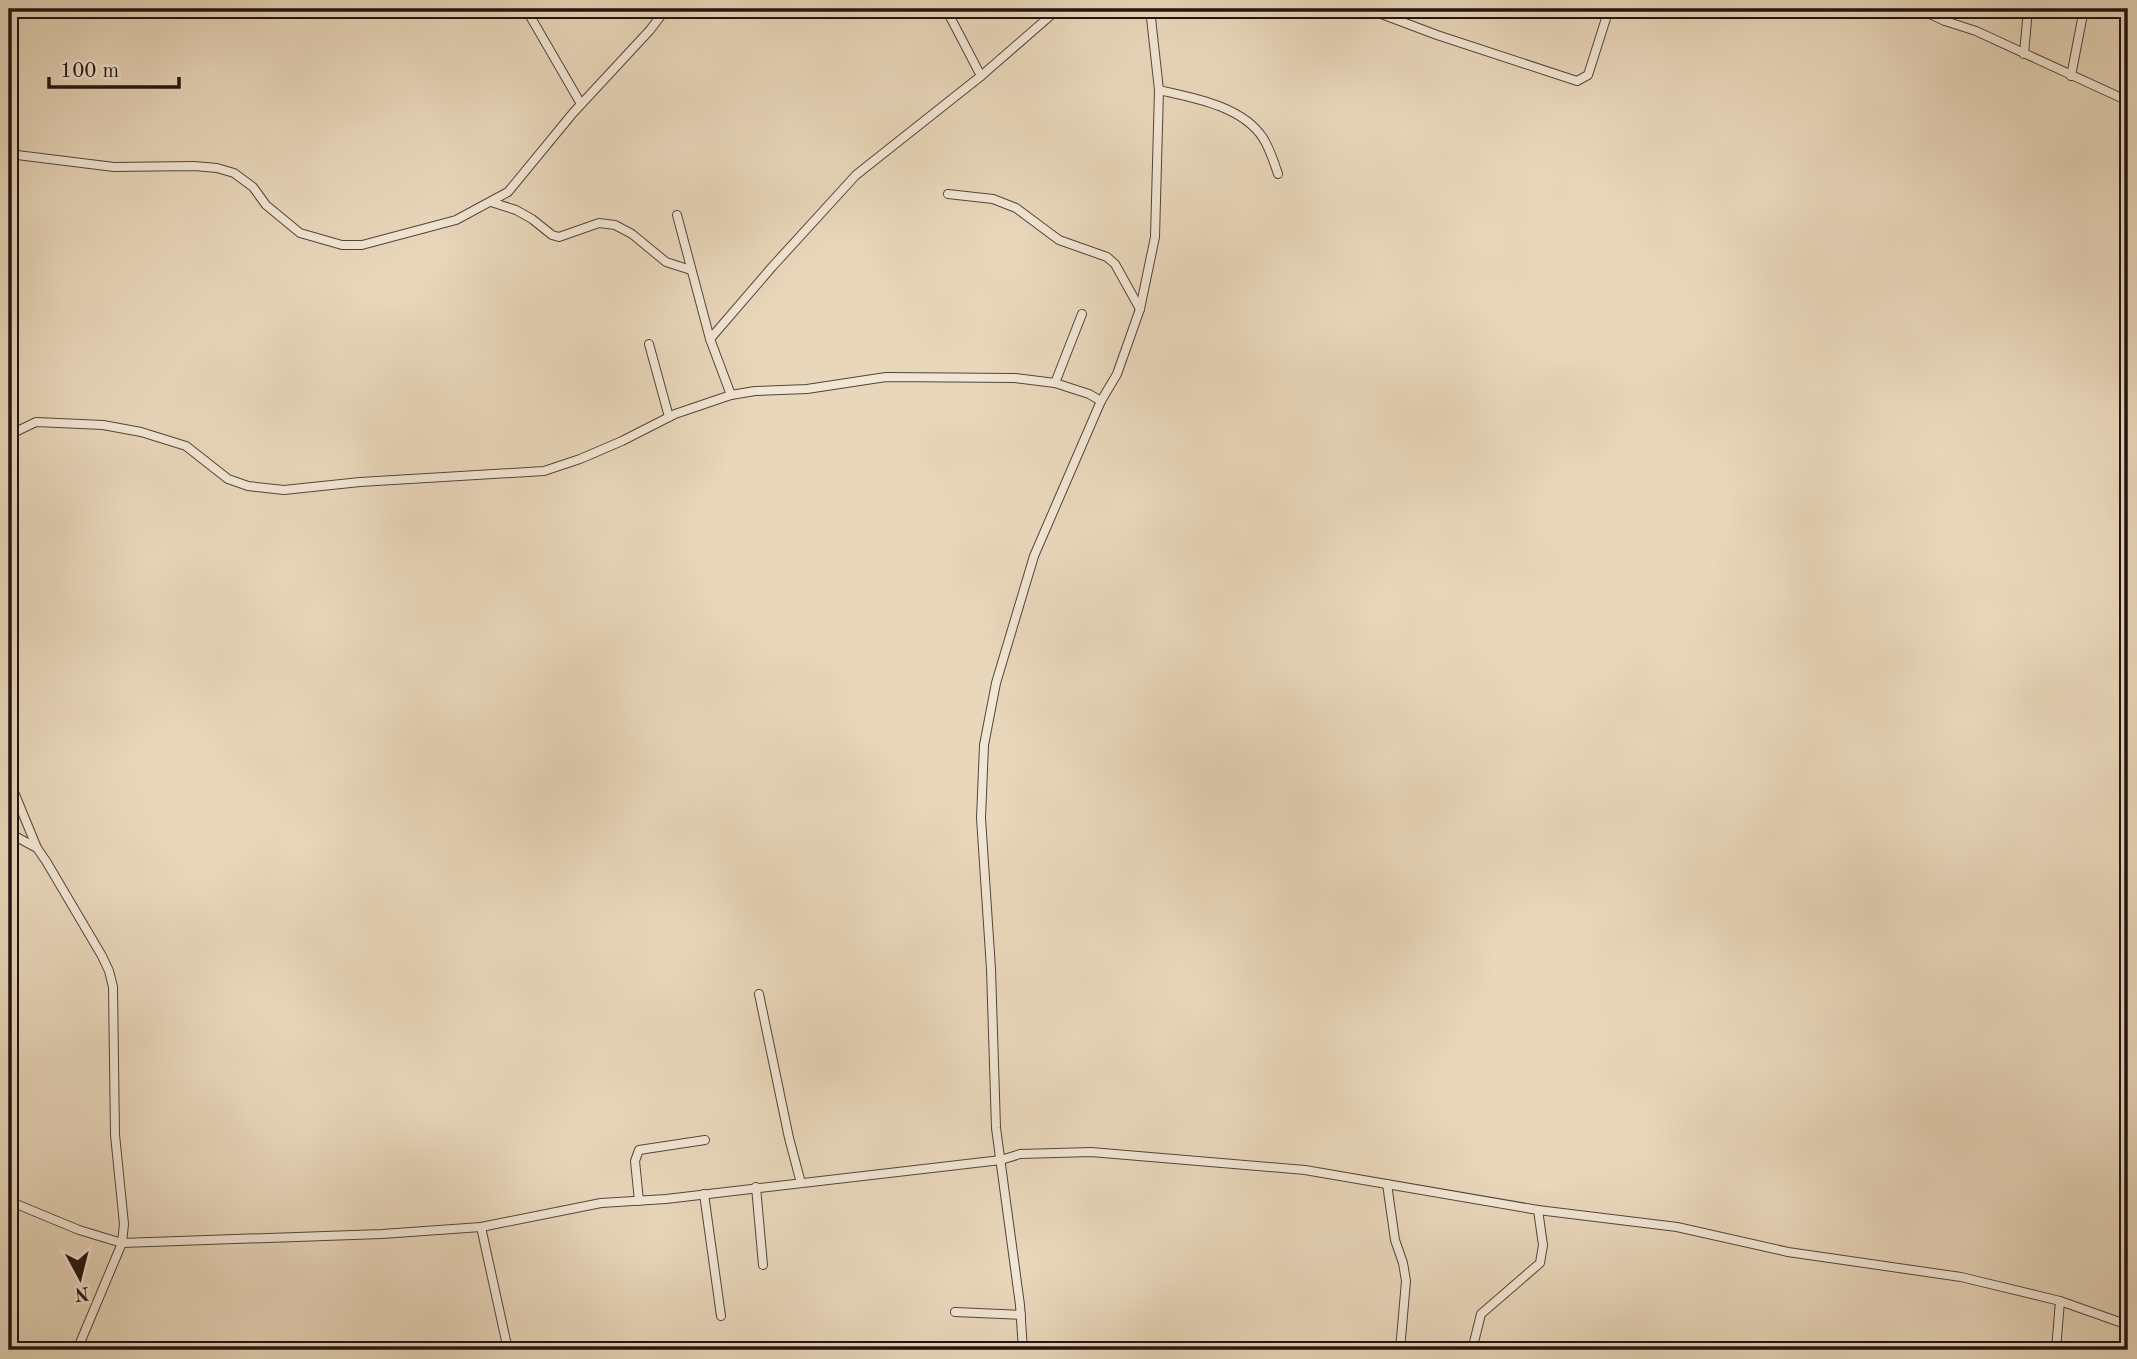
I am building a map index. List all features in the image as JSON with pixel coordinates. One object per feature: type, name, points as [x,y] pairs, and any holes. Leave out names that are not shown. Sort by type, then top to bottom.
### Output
[{"type":"street","points":[[526,9],[582,103]]},
{"type":"street","points":[[9,154],[114,167],[217,168],[234,173],[253,187],[266,205],[300,233],[342,246],[362,245],[456,220],[508,192],[582,103],[666,9]]},
{"type":"street","points":[[946,9],[981,76]]},
{"type":"street","points":[[710,339],[856,175],[981,76],[1058,9]]},
{"type":"street","points":[[1023,1350],[1021,1315],[996,1128],[981,785],[996,682],[1034,556],[1101,401],[1116,373],[1140,309],[1155,237],[1160,90],[1150,9]]},
{"type":"street","points":[[1368,9],[1437,35],[1577,81],[1588,75],[1609,9]]},
{"type":"street","points":[[1919,9],[1976,31],[2128,102]]},
{"type":"street","points":[[1945,21],[1949,9]]},
{"type":"street","points":[[2024,54],[2028,9]]},
{"type":"street","points":[[2071,76],[2084,9]]},
{"type":"street","points":[[1160,90],[1197,99],[1228,111],[1253,126],[1264,139],[1278,174]]},
{"type":"street","points":[[948,194],[993,199],[1016,208],[1059,240],[1107,257],[1115,264],[1140,309]]},
{"type":"street","points":[[491,202],[516,210],[559,237],[599,223],[615,225],[632,234],[666,262],[691,270]]},
{"type":"street","points":[[677,215],[710,339],[731,395]]},
{"type":"street","points":[[1055,383],[1082,314]]},
{"type":"street","points":[[649,344],[669,417]]},
{"type":"street","points":[[9,435],[36,422],[103,425],[141,432],[186,446],[228,479],[248,486],[284,490],[360,482],[544,471],[622,442],[669,417],[731,395],[755,391],[807,389],[886,377],[1015,378],[1055,383],[1089,394],[1101,401]]},
{"type":"street","points":[[9,780],[37,848],[102,957],[113,987],[114,1135],[124,1224],[122,1243],[77,1350]]},
{"type":"street","points":[[9,832],[37,848]]},
{"type":"street","points":[[759,993],[801,1183]]},
{"type":"street","points":[[639,1201],[635,1161],[639,1150],[705,1140]]},
{"type":"street","points":[[9,1201],[79,1230],[122,1243],[382,1234],[481,1227],[601,1203],[1001,1160],[1020,1154],[1091,1152],[1305,1170],[1538,1210],[1677,1227],[1788,1252],[1961,1277],[2060,1301],[2128,1325]]},
{"type":"street","points":[[1387,1184],[1395,1240],[1406,1281],[1400,1350]]},
{"type":"street","points":[[755,1188],[763,1265]]},
{"type":"street","points":[[704,1194],[721,1316]]},
{"type":"street","points":[[1472,1350],[1480,1314],[1540,1263],[1543,1245],[1538,1210]]},
{"type":"street","points":[[481,1227],[508,1350]]},
{"type":"street","points":[[2056,1350],[2060,1301]]},
{"type":"street","points":[[955,1312],[1021,1315]]}]
